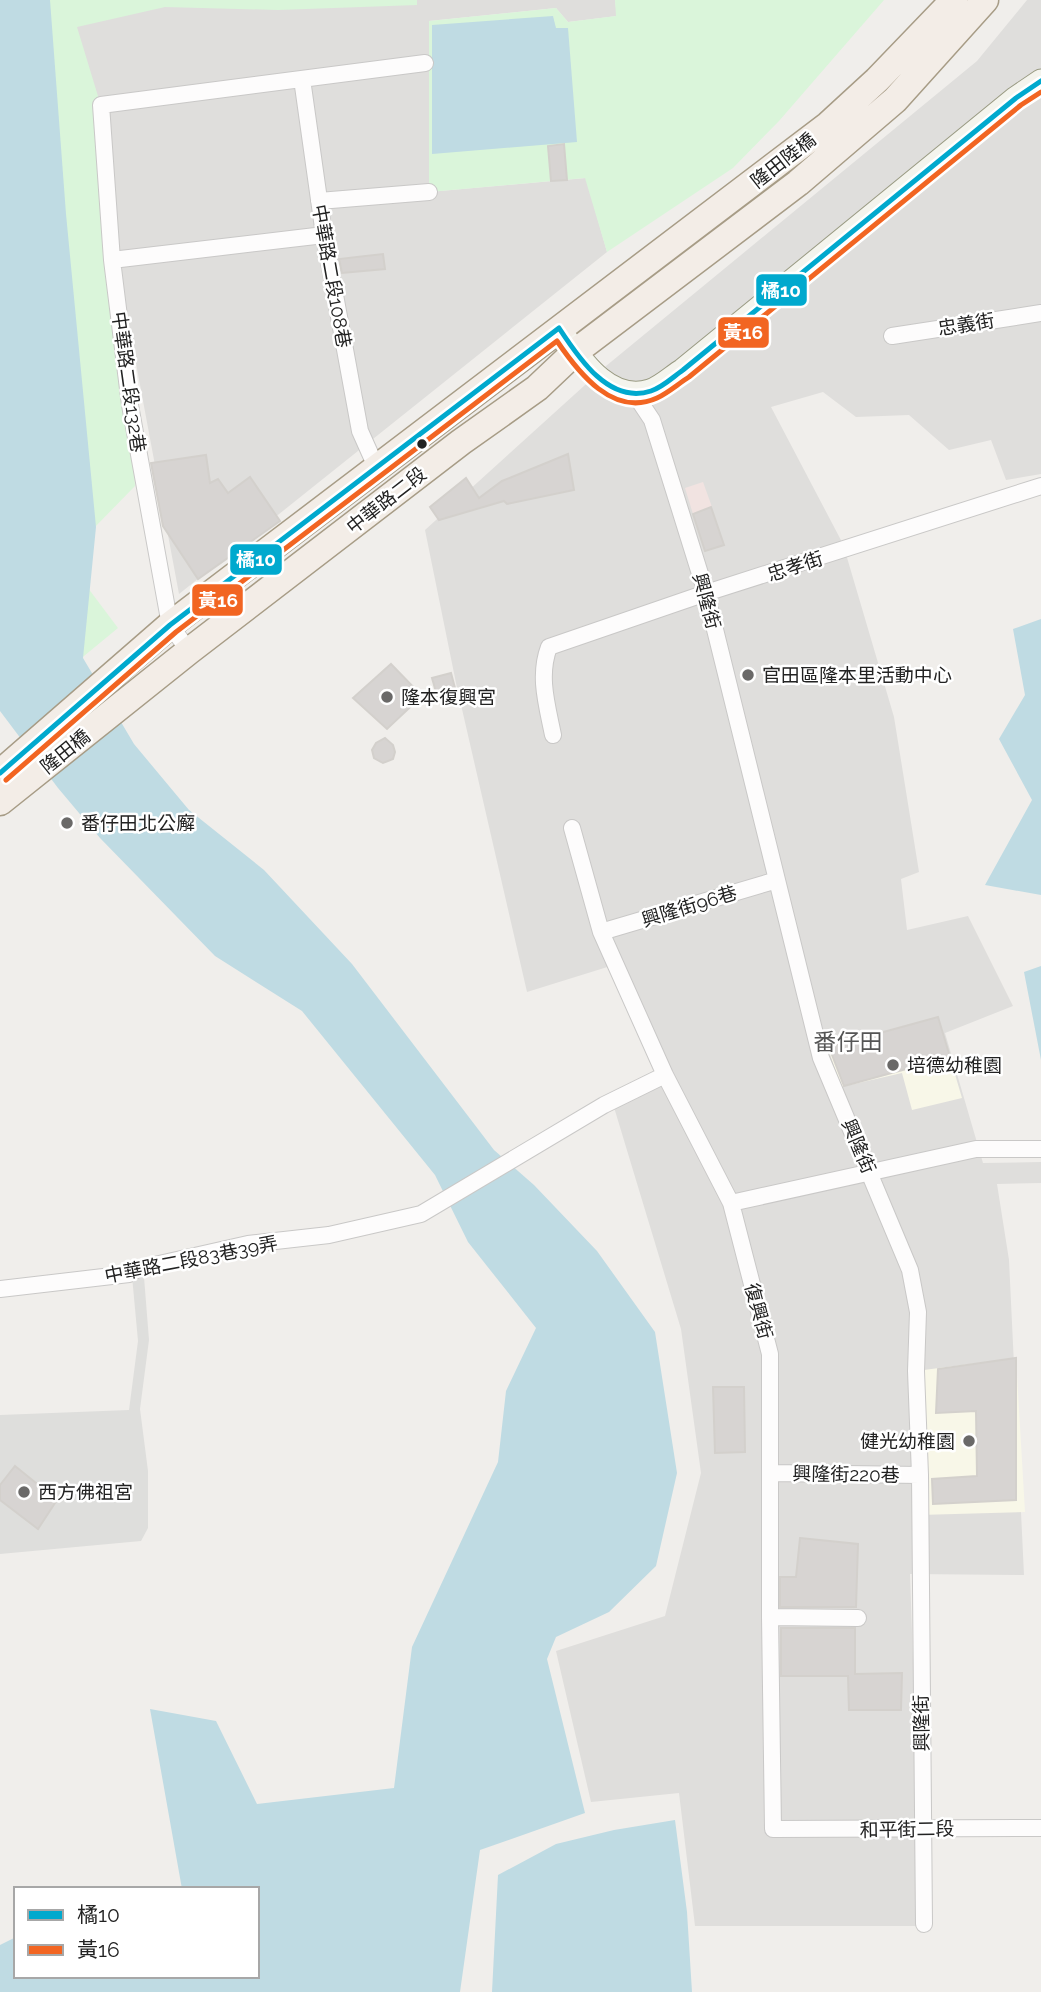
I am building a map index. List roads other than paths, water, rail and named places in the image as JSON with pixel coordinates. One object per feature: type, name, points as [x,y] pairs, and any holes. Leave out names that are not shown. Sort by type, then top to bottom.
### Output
[{"type":"main road","name":"隆田陸橋","points":[[596,302],[828,125],[877,80],[954,0]]},
{"type":"main road","name":"隆田陸橋","points":[[651,294],[798,183],[895,100],[985,0]]},
{"type":"main road","points":[[559,328],[575,352],[600,380],[621,391],[651,391],[683,370],[1016,98],[1041,81]]},
{"type":"main road","name":"中華路二段","points":[[120,707],[461,442],[537,388],[575,352],[651,294]]},
{"type":"main road","name":"中華路二段","points":[[102,685],[170,625],[596,302]]},
{"type":"main road","name":"隆田橋","points":[[4,785],[102,685]]},
{"type":"main road","name":"隆田橋","points":[[4,785],[120,707]]},
{"type":"street","points":[[302,79],[425,63]]},
{"type":"street","name":"中華路二段132巷","points":[[189,651],[170,625],[130,405],[112,260],[101,106],[302,79]]},
{"type":"street","name":"中華路二段108巷","points":[[302,79],[324,235],[360,431],[377,469]]},
{"type":"street","points":[[319,201],[429,192]]},
{"type":"street","points":[[112,260],[324,235]]},
{"type":"street","name":"忠義街","points":[[892,336],[1041,313]]},
{"type":"street","name":"興隆街","points":[[634,393],[652,419],[705,593],[821,1058],[909,1270],[918,1312],[916,1371],[920,1475],[924,1924]]},
{"type":"street","name":"忠孝街","points":[[553,735],[542,664],[549,647],[705,593],[1041,486]]},
{"type":"street","name":"復興街","points":[[572,828],[601,932],[665,1075],[731,1203],[770,1354],[773,1829]]},
{"type":"street","name":"興隆街96巷","points":[[601,932],[777,880]]},
{"type":"street","name":"中華路二段83巷39弄","points":[[0,1289],[129,1273],[248,1244],[329,1235],[421,1214],[604,1105],[665,1075]]},
{"type":"street","points":[[731,1203],[976,1149],[1041,1149]]},
{"type":"street","name":"興隆街220巷","points":[[771,1473],[920,1475]]},
{"type":"street","points":[[770,1617],[858,1618]]},
{"type":"street","name":"和平街二段","points":[[773,1829],[1041,1828]]},
{"type":"water","points":[[0,0],[50,0],[66,214],[96,527],[83,658],[134,744],[189,810],[264,870],[352,964],[494,1150],[534,1185],[597,1251],[655,1332],[677,1473],[656,1566],[609,1612],[556,1637],[547,1659],[585,1813],[480,1850],[460,1992],[0,1992],[0,1945],[14,1938],[14,1978],[259,1978],[259,1887],[182,1887],[150,1709],[216,1721],[257,1804],[394,1788],[412,1647],[498,1462],[506,1391],[536,1328],[468,1242],[435,1175],[302,1011],[215,956],[100,838],[0,711]]},
{"type":"water","points":[[553,16],[556,28],[568,28],[577,142],[432,154],[432,25]]},
{"type":"water","points":[[1041,619],[1041,895],[985,885],[1032,800],[999,739],[1025,695],[1013,629]]},
{"type":"water","points":[[1041,966],[1041,1060],[1024,972]]},
{"type":"water","points":[[675,1820],[687,1912],[692,1992],[492,1992],[498,1875],[556,1844],[614,1830]]},
{"type":"place","name":"官田區隆本里活動中心","points":[[748,675]]},
{"type":"place","name":"隆本復興宮","points":[[387,697]]},
{"type":"place","name":"番仔田北公廨","points":[[67,823]]},
{"type":"place","name":"培德幼稚園","points":[[893,1065]]},
{"type":"place","name":"健光幼稚園","points":[[969,1441]]},
{"type":"place","name":"西方佛祖宮","points":[[24,1492]]},
{"type":"district","name":"番仔田","points":[[848,1042]]}]
